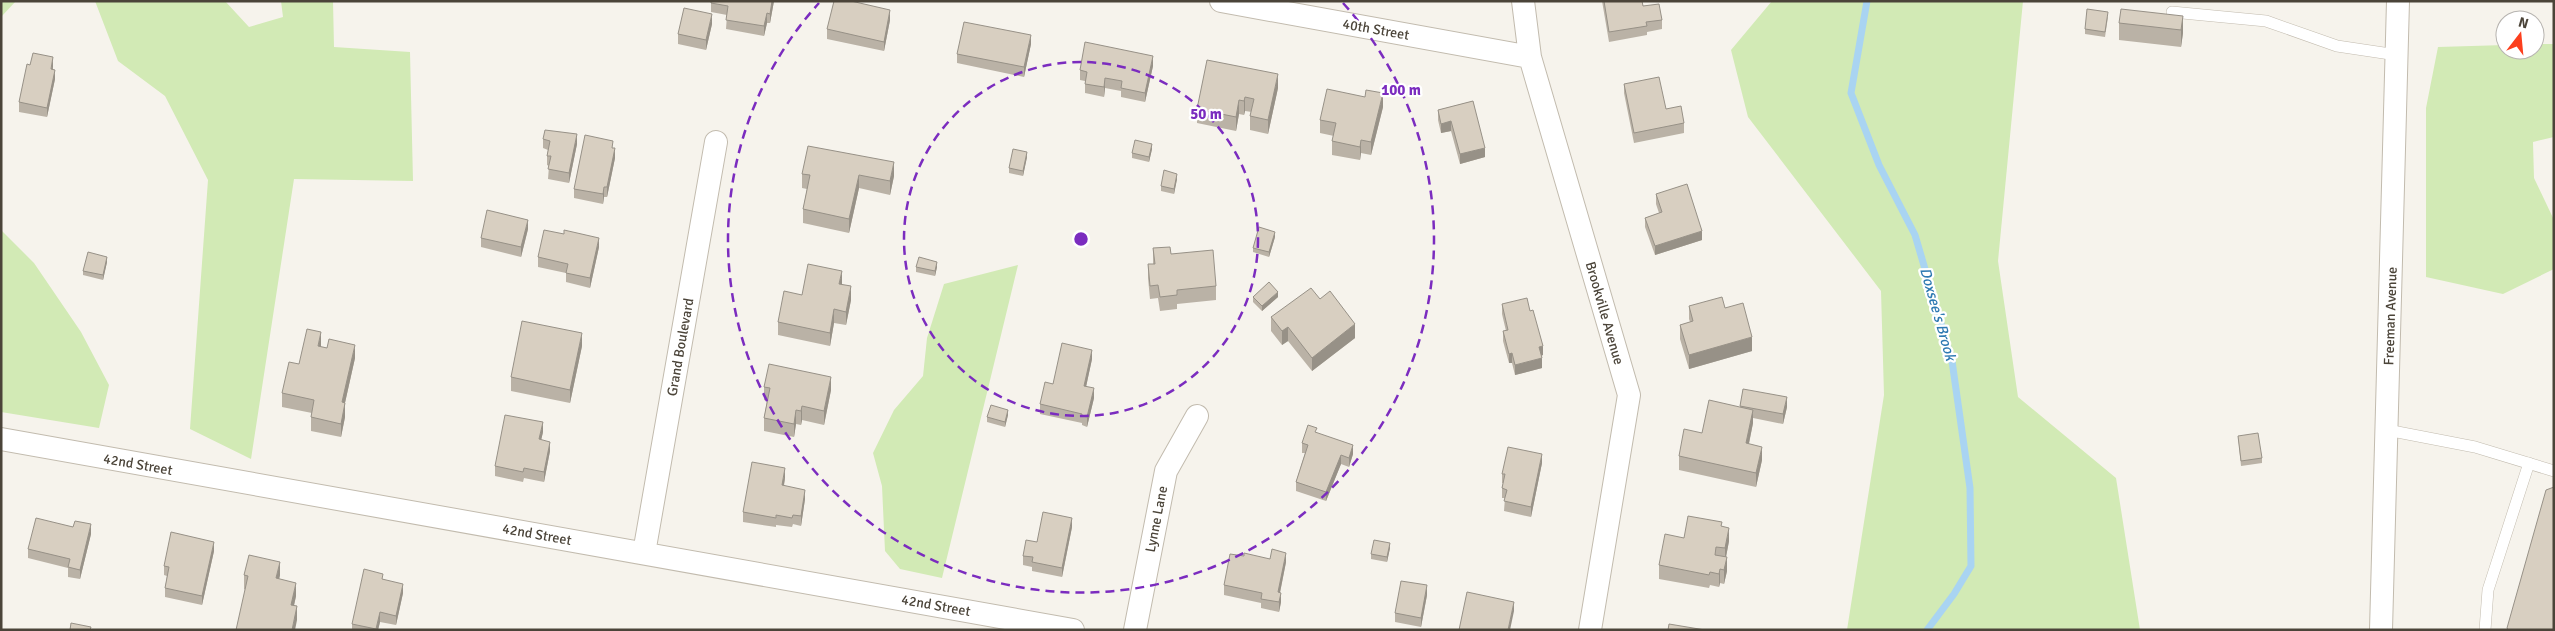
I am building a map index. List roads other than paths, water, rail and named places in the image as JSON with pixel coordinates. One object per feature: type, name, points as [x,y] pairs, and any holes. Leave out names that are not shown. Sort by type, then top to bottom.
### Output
[{"type":"street","name":"40th Street","points":[[1221,1],[1530,57]]},
{"type":"street","name":"Brookville Avenue","points":[[1523,1],[1530,57],[1629,395],[1590,630]]},
{"type":"street","name":"Freeman Avenue","points":[[2381,630],[2398,1]]},
{"type":"street","name":"Grand Boulevard","points":[[644,553],[716,142]]},
{"type":"street","name":"Lynne Lane","points":[[1135,630],[1166,471],[1197,416]]},
{"type":"street","name":"42nd Street","points":[[1,439],[1073,630]]},
{"type":"lane","points":[[2172,12],[2266,21],[2337,46],[2397,55]]},
{"type":"lane","points":[[2387,430],[2474,447],[2554,471]]},
{"type":"lane","points":[[2485,630],[2488,590],[2529,463]]},
{"type":"waterway","name":"Doxsee's Brook","points":[[1867,1],[1851,93],[1879,165],[1915,235],[1952,361],[1970,488],[1971,566],[1954,594],[1927,630]]}]
